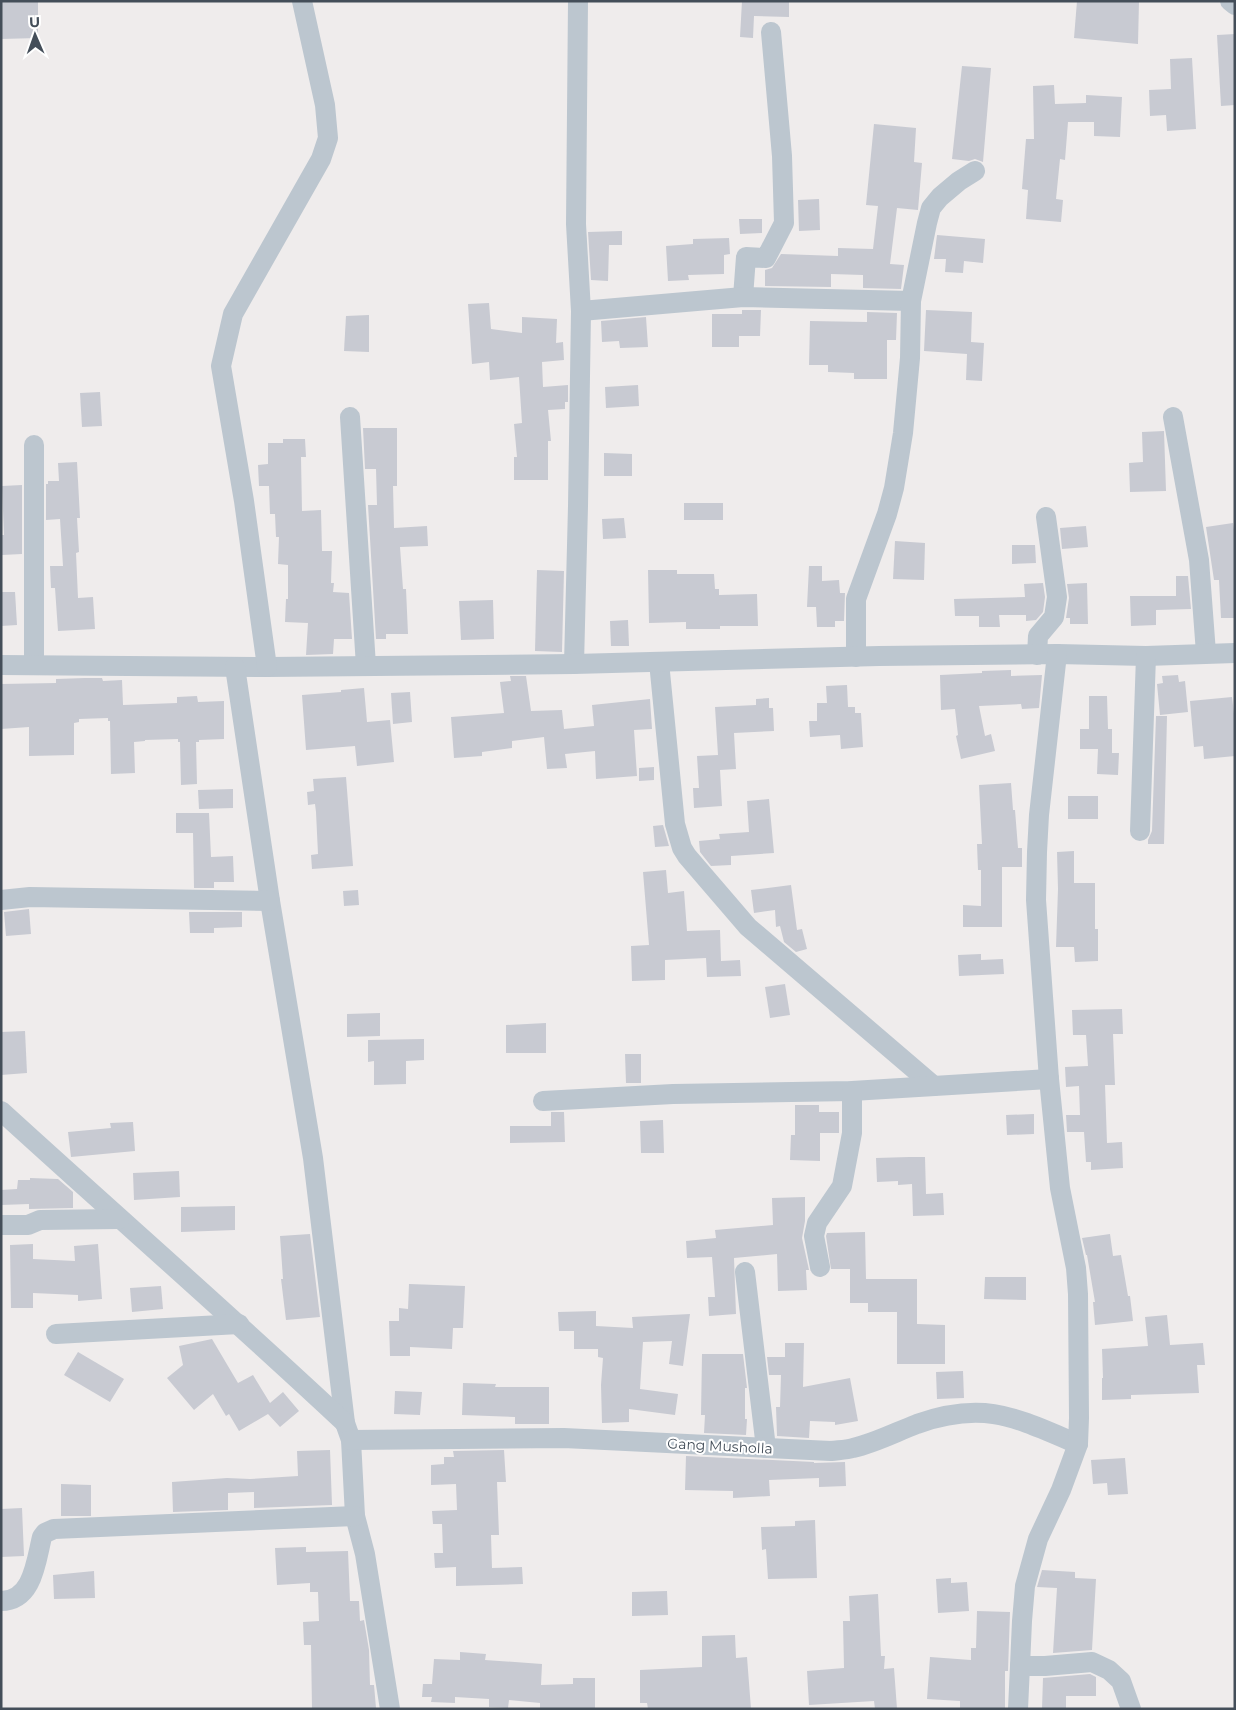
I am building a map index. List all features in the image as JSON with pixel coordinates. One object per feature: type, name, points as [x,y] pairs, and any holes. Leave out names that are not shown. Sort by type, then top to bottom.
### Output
[{"type":"street","points":[[268,667],[244,501],[221,366],[233,314],[321,160],[328,138],[325,106],[302,1]]},
{"type":"street","points":[[574,660],[581,311],[576,224],[578,1]]},
{"type":"street","points":[[1230,1],[1235,5]]},
{"type":"street","points":[[743,297],[746,258],[766,258],[784,223],[782,156],[771,32]]},
{"type":"street","points":[[856,657],[856,599],[887,514],[894,488],[903,433],[910,358],[911,301],[927,223],[931,208],[940,197],[959,181],[975,171]]},
{"type":"street","points":[[581,311],[743,297],[911,301]]},
{"type":"street","points":[[350,417],[366,666]]},
{"type":"street","points":[[1173,417],[1199,560],[1206,653]]},
{"type":"street","points":[[34,445],[34,665]]},
{"type":"street","points":[[1018,1709],[1022,1612],[1025,1586],[1038,1539],[1078,1444],[1078,1294],[1076,1268],[1060,1188],[1049,1080],[1036,900],[1036,852],[1047,655],[1038,636],[1054,617],[1057,597],[1046,518]]},
{"type":"street","points":[[1,665],[268,667],[574,660],[659,662],[856,657],[1146,656],[1235,653]]},
{"type":"street","points":[[1140,831],[1146,656]]},
{"type":"street","points":[[659,662],[675,824],[684,852],[748,927],[934,1086]]},
{"type":"street","points":[[235,667],[270,901],[313,1158],[348,1431],[355,1516],[365,1554],[390,1709]]},
{"type":"street","points":[[1,900],[30,897],[270,901]]},
{"type":"street","points":[[543,1100],[672,1094],[852,1091],[1049,1080]]},
{"type":"street","points":[[820,1267],[814,1236],[817,1223],[842,1186],[852,1133],[852,1091]]},
{"type":"street","points":[[1,1111],[119,1219],[239,1324],[348,1431]]},
{"type":"street","points":[[1,1225],[28,1225],[40,1220],[119,1219]]},
{"type":"street","points":[[745,1272],[766,1448]]},
{"type":"street","points":[[56,1334],[239,1324]]},
{"type":"street","name":"Gang Musholla","points":[[348,1431],[564,1438],[830,1451],[853,1449],[944,1416],[983,1412],[1003,1415],[1030,1424],[1078,1444]]},
{"type":"street","points":[[1,1601],[13,1599],[20,1595],[30,1583],[42,1537],[45,1533],[54,1529],[355,1516]]},
{"type":"street","points":[[1020,1666],[1092,1662],[1109,1670],[1121,1681],[1131,1709]]},
{"type":"building","points":[[1,1],[38,1],[38,38],[1,39]]},
{"type":"building","points":[[742,1],[789,1],[789,17],[754,16],[753,38],[740,37]]},
{"type":"building","points":[[1077,1],[1139,1],[1138,44],[1074,38]]},
{"type":"building","points":[[1235,34],[1235,105],[1221,106],[1217,35]]},
{"type":"building","points":[[1192,58],[1196,129],[1167,131],[1166,115],[1150,116],[1149,90],[1171,89],[1170,59]]},
{"type":"building","points":[[962,66],[991,68],[983,162],[975,159],[969,161],[952,159]]},
{"type":"building","points":[[1054,85],[1055,104],[1086,103],[1086,95],[1122,97],[1120,137],[1094,136],[1094,122],[1068,122],[1065,160],[1060,159],[1056,199],[1063,200],[1061,222],[1026,219],[1028,190],[1022,189],[1026,139],[1034,139],[1033,86]]},
{"type":"building","points":[[874,124],[916,128],[914,162],[922,163],[918,210],[897,208],[890,264],[904,265],[901,289],[863,288],[863,275],[831,274],[831,287],[765,286],[765,270],[772,268],[781,254],[838,256],[838,248],[873,249],[878,206],[866,205]]},
{"type":"building","points":[[819,199],[820,230],[799,231],[798,200]]},
{"type":"building","points":[[739,219],[762,219],[762,233],[740,234]]},
{"type":"building","points":[[622,231],[622,245],[609,245],[608,281],[591,280],[588,232]]},
{"type":"building","points":[[937,235],[985,239],[983,263],[964,261],[963,273],[945,272],[946,259],[934,259]]},
{"type":"building","points":[[729,238],[730,254],[724,255],[724,274],[688,275],[689,280],[668,281],[666,246],[693,244],[693,239]]},
{"type":"building","points":[[489,303],[491,329],[522,333],[522,317],[557,319],[556,343],[563,342],[564,360],[542,362],[543,387],[568,385],[568,402],[565,402],[565,409],[548,410],[551,441],[548,441],[548,480],[514,480],[514,457],[517,457],[514,424],[522,423],[519,377],[490,380],[489,362],[472,364],[468,304]]},
{"type":"building","points":[[742,310],[761,310],[760,336],[739,336],[739,347],[712,347],[712,314],[742,314]]},
{"type":"building","points":[[926,310],[972,312],[971,342],[984,343],[982,381],[966,380],[967,354],[924,351]]},
{"type":"building","points":[[867,312],[897,313],[896,340],[887,340],[887,379],[854,379],[854,373],[828,372],[828,365],[809,365],[810,321],[867,322]]},
{"type":"building","points":[[369,315],[369,352],[344,351],[346,316]]},
{"type":"building","points":[[646,317],[648,347],[620,348],[619,341],[602,342],[601,321]]},
{"type":"building","points":[[638,385],[639,406],[606,408],[605,387]]},
{"type":"building","points":[[100,392],[102,426],[82,427],[80,393]]},
{"type":"building","points":[[363,428],[397,428],[397,486],[393,486],[394,528],[427,526],[428,546],[400,547],[403,589],[406,589],[408,634],[386,634],[386,639],[376,639],[368,505],[377,505],[376,469],[365,469]]},
{"type":"building","points":[[1164,431],[1166,491],[1130,492],[1129,463],[1143,462],[1142,432]]},
{"type":"building","points":[[283,439],[305,439],[306,457],[301,457],[302,511],[321,510],[322,551],[332,551],[331,583],[334,583],[333,592],[349,593],[352,639],[334,639],[333,654],[306,655],[308,623],[285,622],[286,599],[288,599],[288,565],[278,564],[279,537],[276,537],[275,514],[270,514],[269,486],[259,486],[258,465],[268,464],[268,443],[283,443]]},
{"type":"building","points":[[604,453],[632,454],[632,476],[604,476]]},
{"type":"building","points":[[77,462],[80,518],[77,518],[79,552],[76,553],[78,598],[93,597],[95,629],[58,631],[55,588],[51,588],[50,566],[63,566],[60,519],[46,520],[46,484],[48,484],[48,481],[59,481],[58,463]]},
{"type":"building","points":[[22,485],[22,554],[2,555],[1,535],[4,535],[2,486]]},
{"type":"building","points":[[684,503],[723,503],[723,520],[684,520]]},
{"type":"building","points":[[624,518],[626,538],[603,539],[602,519]]},
{"type":"building","points":[[1233,523],[1235,536],[1235,618],[1221,618],[1219,580],[1214,580],[1206,527]]},
{"type":"building","points":[[1086,526],[1088,547],[1062,549],[1060,528]]},
{"type":"building","points":[[895,541],[925,543],[924,580],[893,579]]},
{"type":"building","points":[[1012,545],[1035,545],[1036,563],[1012,564]]},
{"type":"building","points":[[809,566],[822,566],[822,581],[839,580],[840,593],[845,593],[844,621],[835,621],[835,627],[817,627],[816,607],[807,607]]},
{"type":"building","points":[[537,570],[564,571],[562,652],[535,651]]},
{"type":"building","points":[[648,570],[677,570],[677,574],[714,574],[715,589],[719,589],[719,595],[757,594],[758,626],[720,626],[720,629],[686,629],[686,622],[649,623]]},
{"type":"building","points":[[1176,576],[1188,576],[1191,609],[1156,610],[1156,625],[1131,626],[1130,596],[1176,596]]},
{"type":"building","points":[[1043,583],[1045,597],[1043,612],[1036,620],[1026,621],[1026,615],[999,615],[1000,627],[979,627],[979,616],[955,616],[954,599],[1025,597],[1024,584]]},
{"type":"building","points":[[1087,583],[1088,624],[1070,624],[1070,618],[1066,618],[1069,598],[1067,584]]},
{"type":"building","points":[[1,592],[15,592],[17,625],[1,626]]},
{"type":"building","points":[[493,600],[494,639],[461,640],[459,601]]},
{"type":"building","points":[[628,620],[629,646],[611,646],[610,621]]},
{"type":"building","points":[[1011,670],[1011,676],[1042,675],[1039,708],[1022,709],[1021,704],[979,706],[985,736],[991,734],[995,751],[961,759],[956,736],[958,735],[955,709],[941,710],[940,675]]},
{"type":"building","points":[[1178,675],[1179,682],[1185,681],[1188,712],[1160,715],[1157,684],[1163,683],[1162,676]]},
{"type":"building","points":[[510,676],[526,676],[531,711],[562,710],[564,729],[594,726],[592,705],[650,699],[652,729],[634,730],[637,776],[596,779],[595,751],[565,754],[567,768],[547,769],[544,737],[512,741],[512,748],[482,752],[482,756],[454,758],[451,717],[504,713],[500,682],[511,681]]},
{"type":"building","points":[[102,678],[103,681],[122,680],[123,705],[177,703],[177,697],[197,696],[198,702],[224,701],[224,739],[199,740],[199,742],[196,742],[197,784],[181,785],[180,742],[178,742],[178,739],[134,742],[135,773],[111,774],[110,721],[108,721],[108,718],[79,719],[79,722],[74,723],[74,755],[29,756],[29,727],[1,729],[1,684],[56,683],[56,679]]},
{"type":"building","points":[[847,685],[848,707],[855,707],[855,713],[861,713],[863,747],[841,749],[840,735],[810,737],[809,721],[817,721],[817,703],[827,703],[826,686]]},
{"type":"building","points":[[364,688],[367,722],[390,720],[394,762],[357,766],[355,746],[306,750],[302,695]]},
{"type":"building","points":[[410,692],[412,722],[393,724],[391,693]]},
{"type":"building","points":[[1089,696],[1107,696],[1108,729],[1112,729],[1112,753],[1119,753],[1118,775],[1097,774],[1098,749],[1080,749],[1080,729],[1089,729]]},
{"type":"building","points":[[1232,697],[1235,722],[1235,756],[1204,759],[1203,746],[1194,747],[1190,701]]},
{"type":"building","points":[[769,698],[769,708],[773,708],[774,731],[734,733],[736,769],[720,770],[722,806],[694,808],[693,788],[699,788],[697,756],[718,755],[715,707],[756,705],[756,699]]},
{"type":"building","points":[[1156,716],[1167,716],[1164,844],[1148,844],[1152,831]]},
{"type":"building","points":[[654,767],[654,780],[639,781],[639,768]]},
{"type":"building","points":[[346,777],[353,866],[312,869],[311,855],[318,854],[316,812],[315,804],[308,805],[307,792],[314,791],[313,779]]},
{"type":"building","points":[[1011,783],[1018,848],[1022,848],[1022,867],[1002,867],[1002,927],[963,927],[963,905],[981,906],[981,870],[978,870],[977,844],[982,844],[979,785]]},
{"type":"building","points":[[233,789],[233,808],[199,809],[198,790]]},
{"type":"building","points":[[1068,796],[1098,796],[1098,819],[1068,819]]},
{"type":"building","points":[[769,799],[774,853],[731,856],[731,865],[711,866],[700,852],[699,841],[720,839],[719,834],[749,832],[747,801]]},
{"type":"building","points":[[176,813],[209,813],[211,857],[233,856],[234,882],[214,882],[214,888],[194,888],[193,833],[176,833]]},
{"type":"building","points":[[663,825],[669,846],[655,847],[653,826]]},
{"type":"building","points":[[1074,851],[1074,883],[1095,883],[1095,929],[1098,929],[1098,961],[1075,962],[1074,947],[1056,947],[1057,852]]},
{"type":"building","points":[[666,870],[668,893],[684,891],[687,931],[720,930],[721,961],[740,960],[741,976],[707,977],[706,958],[665,960],[665,980],[632,981],[631,946],[649,945],[643,872]]},
{"type":"building","points":[[791,885],[797,930],[802,929],[807,949],[796,952],[784,942],[780,926],[776,927],[775,910],[754,913],[751,890]]},
{"type":"building","points":[[358,890],[359,905],[344,906],[343,891]]},
{"type":"building","points":[[29,909],[31,934],[6,936],[4,912]]},
{"type":"building","points":[[189,912],[242,912],[242,927],[214,928],[214,933],[190,933]]},
{"type":"building","points":[[981,954],[981,960],[1003,959],[1004,974],[959,976],[958,955]]},
{"type":"building","points":[[785,984],[790,1015],[770,1018],[765,987]]},
{"type":"building","points":[[1122,1009],[1123,1034],[1113,1034],[1115,1085],[1105,1085],[1107,1143],[1122,1142],[1123,1168],[1091,1170],[1091,1162],[1086,1162],[1084,1132],[1067,1132],[1066,1115],[1080,1115],[1079,1086],[1066,1087],[1065,1067],[1088,1066],[1086,1035],[1073,1035],[1072,1010]]},
{"type":"building","points":[[380,1013],[380,1036],[347,1037],[347,1014]]},
{"type":"building","points":[[546,1023],[546,1053],[506,1053],[506,1025]]},
{"type":"building","points":[[25,1031],[27,1073],[1,1075],[1,1032]]},
{"type":"building","points":[[424,1039],[424,1060],[406,1061],[406,1084],[374,1085],[374,1061],[368,1062],[368,1040]]},
{"type":"building","points":[[625,1054],[641,1054],[641,1083],[626,1083]]},
{"type":"building","points":[[795,1105],[819,1105],[819,1112],[839,1112],[839,1133],[820,1133],[820,1161],[790,1160],[791,1135],[795,1135]]},
{"type":"building","points":[[551,1112],[564,1112],[565,1142],[510,1143],[510,1126],[551,1126]]},
{"type":"building","points":[[1034,1114],[1034,1134],[1007,1135],[1006,1115]]},
{"type":"building","points":[[663,1120],[664,1153],[641,1153],[640,1121]]},
{"type":"building","points":[[133,1122],[135,1151],[71,1157],[68,1132],[111,1128],[110,1123]]},
{"type":"building","points":[[925,1157],[926,1194],[943,1193],[944,1215],[913,1216],[912,1184],[898,1185],[898,1181],[877,1182],[876,1158]]},
{"type":"building","points":[[179,1171],[180,1197],[134,1200],[133,1173]]},
{"type":"building","points":[[30,1178],[58,1179],[73,1192],[73,1208],[29,1209],[29,1204],[1,1205],[1,1190],[17,1189],[18,1180],[30,1180]]},
{"type":"building","points":[[805,1197],[805,1221],[802,1238],[809,1270],[806,1270],[807,1290],[778,1291],[777,1254],[734,1258],[736,1314],[709,1316],[708,1297],[715,1297],[712,1257],[687,1258],[686,1241],[716,1238],[715,1230],[773,1225],[772,1198]]},
{"type":"building","points":[[235,1206],[235,1230],[181,1232],[181,1207]]},
{"type":"building","points":[[865,1232],[866,1279],[917,1279],[917,1324],[945,1325],[945,1364],[897,1364],[897,1312],[868,1312],[868,1303],[850,1303],[850,1269],[831,1269],[826,1236],[827,1233]]},
{"type":"building","points":[[310,1234],[320,1317],[286,1320],[281,1279],[283,1279],[280,1236]]},
{"type":"building","points":[[1110,1234],[1113,1256],[1121,1255],[1128,1296],[1130,1296],[1133,1321],[1095,1325],[1093,1302],[1095,1302],[1087,1255],[1082,1238]]},
{"type":"building","points":[[33,1244],[33,1259],[75,1261],[74,1246],[98,1244],[102,1299],[78,1301],[78,1295],[33,1293],[33,1308],[11,1308],[10,1245]]},
{"type":"building","points":[[985,1277],[1026,1277],[1026,1300],[984,1299]]},
{"type":"building","points":[[409,1284],[465,1286],[463,1328],[453,1328],[452,1349],[410,1347],[410,1356],[390,1356],[389,1321],[399,1321],[399,1308],[408,1309]]},
{"type":"building","points":[[161,1286],[163,1309],[132,1312],[130,1288]]},
{"type":"building","points":[[596,1311],[596,1326],[633,1328],[632,1317],[690,1314],[683,1366],[669,1364],[672,1341],[643,1342],[640,1389],[678,1394],[675,1415],[629,1409],[629,1422],[602,1423],[601,1385],[603,1358],[598,1357],[598,1349],[574,1349],[574,1331],[559,1331],[558,1312]]},
{"type":"building","points":[[1167,1315],[1170,1345],[1203,1343],[1205,1365],[1197,1365],[1199,1393],[1131,1395],[1131,1399],[1102,1400],[1102,1349],[1148,1346],[1145,1317]]},
{"type":"building","points":[[212,1339],[238,1383],[253,1375],[270,1403],[283,1392],[299,1411],[280,1427],[268,1414],[239,1431],[229,1414],[226,1416],[213,1394],[194,1410],[167,1378],[183,1365],[179,1346]]},
{"type":"building","points":[[785,1343],[804,1343],[803,1387],[850,1378],[858,1421],[835,1425],[835,1422],[810,1421],[809,1438],[777,1436],[776,1407],[780,1407],[781,1375],[769,1375],[767,1357],[785,1357]]},
{"type":"building","points":[[78,1352],[124,1379],[110,1402],[64,1375]]},
{"type":"building","points":[[702,1354],[743,1354],[747,1388],[745,1388],[746,1435],[704,1433],[705,1415],[701,1415]]},
{"type":"building","points":[[963,1371],[964,1398],[937,1399],[936,1372]]},
{"type":"building","points":[[463,1383],[496,1384],[495,1387],[549,1387],[549,1424],[515,1424],[515,1417],[462,1415]]},
{"type":"building","points":[[395,1391],[422,1392],[420,1415],[394,1414]]},
{"type":"building","points":[[330,1450],[332,1505],[254,1508],[254,1492],[228,1493],[228,1510],[173,1512],[172,1482],[298,1476],[297,1451]]},
{"type":"building","points":[[504,1450],[506,1482],[497,1482],[499,1535],[491,1535],[492,1568],[522,1567],[523,1584],[456,1586],[456,1567],[435,1568],[434,1553],[443,1553],[442,1524],[433,1524],[432,1511],[457,1510],[456,1484],[431,1485],[431,1465],[444,1464],[444,1457],[454,1457],[453,1451]]},
{"type":"building","points":[[686,1456],[814,1463],[845,1462],[846,1486],[819,1487],[819,1478],[769,1480],[770,1496],[733,1498],[733,1491],[685,1490]]},
{"type":"building","points":[[1125,1458],[1128,1494],[1108,1495],[1107,1483],[1093,1484],[1091,1460]]},
{"type":"building","points":[[61,1484],[91,1485],[91,1516],[61,1516]]},
{"type":"building","points":[[22,1508],[24,1556],[1,1557],[1,1509]]},
{"type":"building","points":[[815,1520],[817,1578],[768,1579],[766,1549],[762,1550],[761,1527],[795,1526],[795,1521]]},
{"type":"building","points":[[306,1547],[306,1552],[348,1551],[350,1601],[359,1601],[360,1621],[364,1620],[369,1650],[370,1685],[374,1685],[376,1708],[312,1709],[311,1645],[304,1645],[303,1622],[319,1621],[318,1592],[310,1592],[310,1583],[277,1585],[275,1548]]},
{"type":"building","points":[[1042,1570],[1075,1572],[1075,1578],[1096,1579],[1092,1650],[1053,1653],[1057,1588],[1037,1587]]},
{"type":"building","points":[[94,1571],[95,1598],[54,1599],[53,1575]]},
{"type":"building","points":[[951,1578],[951,1583],[967,1582],[969,1611],[938,1613],[936,1579]]},
{"type":"building","points":[[667,1591],[668,1615],[632,1616],[632,1592]]},
{"type":"building","points":[[878,1594],[881,1656],[885,1656],[884,1669],[894,1668],[897,1709],[875,1709],[874,1701],[809,1705],[807,1671],[844,1668],[843,1621],[850,1621],[849,1596]]},
{"type":"building","points":[[977,1611],[1010,1612],[1008,1671],[1005,1671],[1005,1709],[960,1709],[960,1701],[927,1699],[930,1657],[971,1660],[971,1648],[976,1648]]},
{"type":"building","points":[[735,1635],[736,1658],[747,1657],[751,1709],[648,1709],[647,1703],[640,1703],[640,1670],[702,1667],[702,1636]]},
{"type":"building","points":[[460,1652],[486,1654],[485,1660],[542,1664],[541,1685],[573,1684],[573,1678],[595,1678],[595,1709],[540,1709],[540,1703],[509,1700],[508,1708],[489,1707],[489,1699],[455,1697],[455,1703],[431,1702],[432,1697],[422,1697],[423,1684],[432,1684],[434,1659],[460,1660]]},
{"type":"building","points":[[1090,1674],[1096,1677],[1096,1696],[1066,1696],[1066,1709],[1042,1709],[1043,1678]]}]
